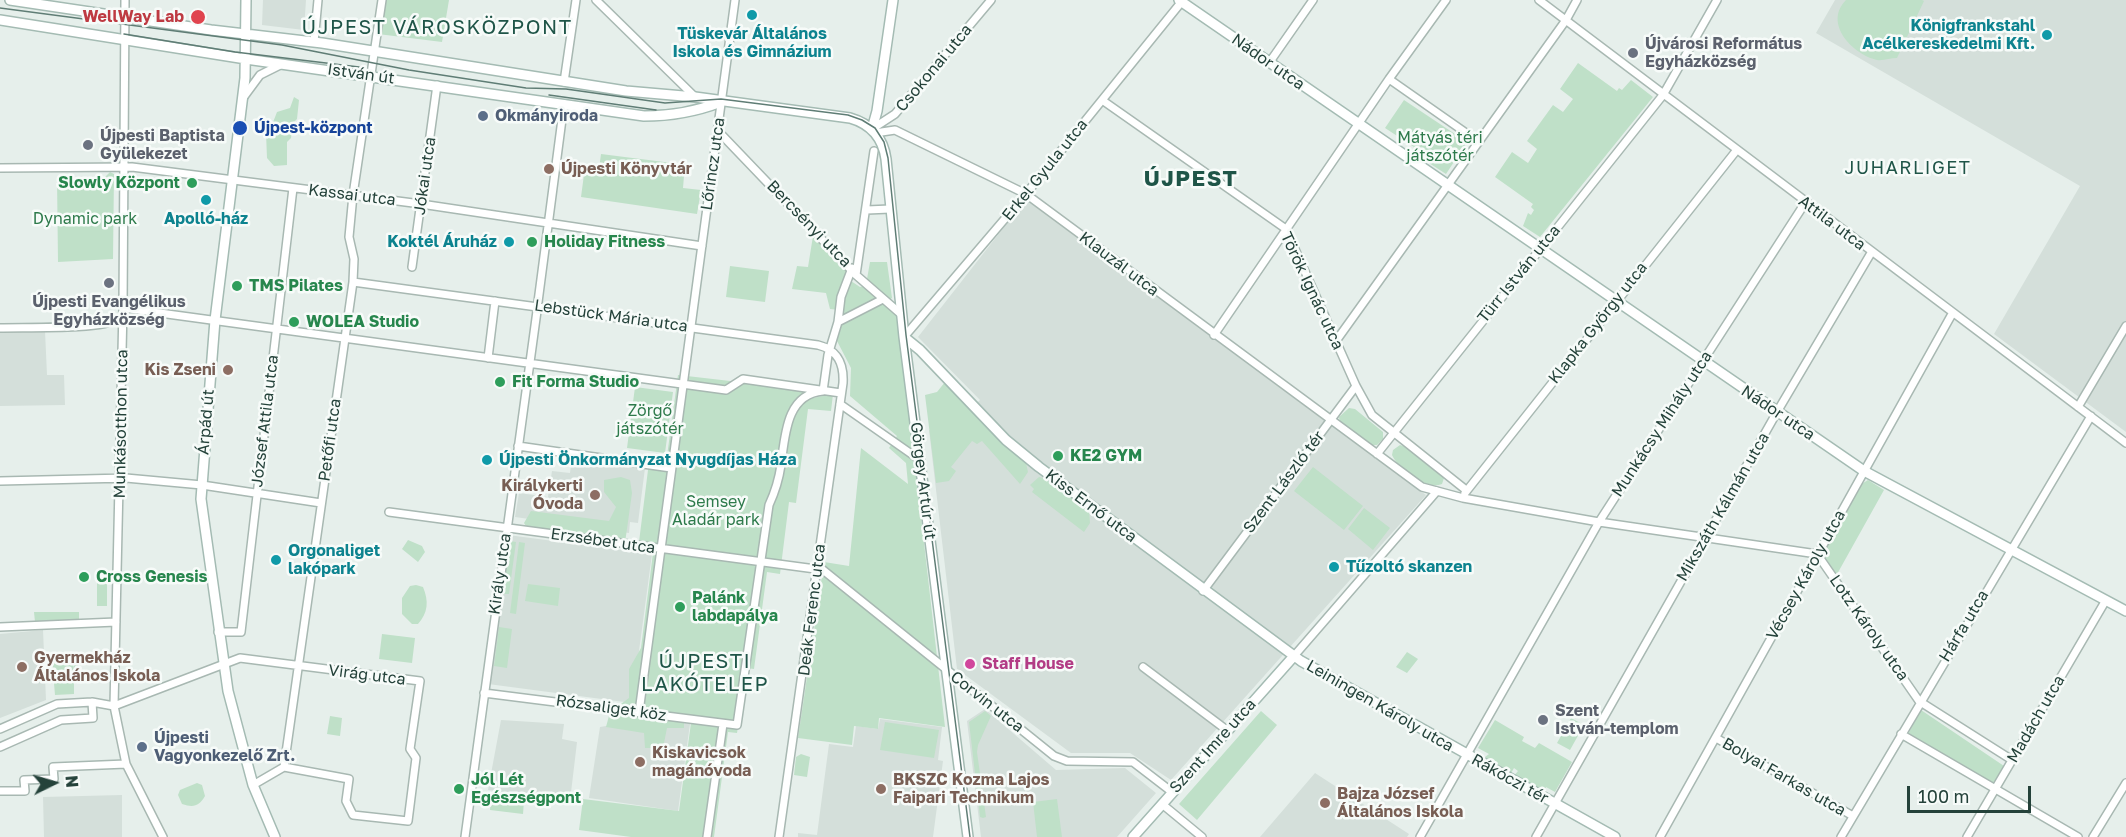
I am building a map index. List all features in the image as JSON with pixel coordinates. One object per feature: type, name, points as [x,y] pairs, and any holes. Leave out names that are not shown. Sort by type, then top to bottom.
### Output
[{"type":"street","name":"István út","points":[[10,0],[245,35],[314,42],[564,82],[850,118],[873,131]]},
{"type":"street","name":"Munkásotthon utca","points":[[125,0],[123,308],[114,706],[126,764],[163,837]]},
{"type":"street","name":"Árpád út","points":[[246,0],[246,59],[243,98],[215,320],[202,485],[205,540],[228,691],[253,785],[275,837]]},
{"type":"street","points":[[314,42],[318,0]]},
{"type":"street","name":"Petőfi utca","points":[[284,767],[353,282],[354,259],[349,237],[353,195],[382,0]]},
{"type":"street","points":[[564,82],[576,0]]},
{"type":"street","points":[[596,0],[695,97]]},
{"type":"street","name":"Lőrincz utca","points":[[639,712],[735,0]]},
{"type":"street","points":[[893,0],[873,131],[895,130],[892,122],[895,114]]},
{"type":"street","name":"Csokonai utca","points":[[873,131],[895,114],[991,0]]},
{"type":"street","points":[[1269,63],[1313,0]]},
{"type":"street","points":[[1214,335],[1389,79],[1446,0]]},
{"type":"street","name":"Attila utca","points":[[1539,0],[1871,253],[2126,443]]},
{"type":"street","points":[[1336,341],[1566,20],[1577,0]]},
{"type":"street","name":"Türr István utca","points":[[1377,454],[1663,95],[1717,0]]},
{"type":"street","name":"Nádor utca","points":[[1181,1],[1863,471],[2126,610]]},
{"type":"street","name":"Erkel Gyula utca","points":[[904,337],[1026,194],[1181,1]]},
{"type":"street","name":"István út","points":[[0,20],[369,77],[663,116],[702,110],[721,102]]},
{"type":"street","points":[[243,98],[260,75],[285,64]]},
{"type":"street","points":[[1389,79],[1479,142]]},
{"type":"street","name":"Jókai utca","points":[[412,267],[437,85]]},
{"type":"street","name":"Török Ignác utca","points":[[1102,100],[1286,229],[1356,386]]},
{"type":"street","points":[[538,302],[564,104]]},
{"type":"street","name":"Klauzál utca","points":[[895,130],[1026,194],[1330,419]]},
{"type":"street","name":"Bercsényi utca","points":[[718,131],[854,272],[902,315]]},
{"type":"street","name":"Görgey Artúr út","points":[[873,131],[885,154],[904,337],[968,837]]},
{"type":"street","points":[[823,391],[841,297],[854,272],[867,210],[874,151]]},
{"type":"street","name":"Klapka György utca","points":[[1462,498],[1616,299],[1736,151]]},
{"type":"street","name":"Kassai utca","points":[[0,168],[125,169],[132,167],[420,204],[702,246]]},
{"type":"street","name":"József Attila utca","points":[[218,632],[241,632],[293,188]]},
{"type":"street","name":"Munkácsy Mihály utca","points":[[1528,650],[1599,522],[1805,202]]},
{"type":"street","points":[[867,210],[890,208]]},
{"type":"street","name":"Mikszáth Kálmán utca","points":[[1596,731],[1777,412],[1871,253]]},
{"type":"street","name":"Lebstück Mária utca","points":[[353,282],[690,327],[818,345],[830,349]]},
{"type":"street","points":[[838,322],[883,299]]},
{"type":"street","points":[[488,358],[495,301]]},
{"type":"street","points":[[123,308],[726,390],[743,380],[841,393]]},
{"type":"street","name":"Király utca","points":[[465,837],[537,311]]},
{"type":"street","name":"Vécsey Károly utca","points":[[1660,837],[1952,314]]},
{"type":"street","points":[[0,328],[82,326],[112,323],[117,319]]},
{"type":"street","points":[[2078,408],[2126,326]]},
{"type":"street","name":"Kiss Ernő utca","points":[[904,337],[920,350],[1006,440],[1203,591],[1294,656]]},
{"type":"street","name":"Deák Ferenc utca","points":[[780,837],[843,383],[842,366],[830,349]]},
{"type":"street","points":[[1330,419],[1356,386],[1372,415],[1466,490]]},
{"type":"street","points":[[761,561],[769,505],[776,488],[789,418],[807,395],[823,391]]},
{"type":"street","points":[[840,404],[920,460]]},
{"type":"street","name":"Hárfa utca","points":[[1841,837],[1919,701],[2091,417]]},
{"type":"street","name":"Szent László tér","points":[[1203,591],[1330,419],[1422,487],[1462,498],[1599,522],[1817,554]]},
{"type":"street","points":[[518,446],[671,468]]},
{"type":"street","points":[[0,481],[120,478],[202,485],[321,503]]},
{"type":"street","points":[[1294,656],[1437,491]]},
{"type":"street","name":"Erzsébet utca","points":[[389,512],[817,569]]},
{"type":"street","name":"Lotz Károly utca","points":[[1817,554],[1919,701]]},
{"type":"street","name":"Rózsaliget köz","points":[[484,693],[737,725],[761,561]]},
{"type":"street","name":"Corvin utca","points":[[817,569],[823,570],[1063,760],[1133,762],[1172,792]]},
{"type":"street","name":"Madách utca","points":[[1967,837],[2106,600]]},
{"type":"street","points":[[0,627],[116,622]]},
{"type":"street","name":"Rákóczi tér","points":[[1528,650],[1466,755],[1555,804],[1596,731]]},
{"type":"street","name":"Szent Imre utca","points":[[1133,837],[1294,656]]},
{"type":"street","name":"Leiningen Károly utca","points":[[1294,656],[1466,755]]},
{"type":"street","name":"Virág utca","points":[[114,706],[202,673],[223,662],[240,658],[420,681],[410,749],[416,758],[408,821],[353,815],[346,801],[349,779],[284,767]]},
{"type":"street","points":[[1143,667],[1228,731]]},
{"type":"street","points":[[1919,701],[2012,760]]},
{"type":"street","points":[[0,747],[62,720],[93,718],[92,702]]},
{"type":"street","points":[[0,729],[57,704],[92,702],[114,706]]},
{"type":"street","points":[[707,837],[723,723]]},
{"type":"street","points":[[1901,734],[2078,837]]},
{"type":"street","name":"Bolyai Farkas utca","points":[[1716,738],[1853,816]]},
{"type":"street","points":[[1420,837],[1466,755]]},
{"type":"street","points":[[0,792],[25,791],[24,780],[54,779],[53,767],[126,764]]},
{"type":"street","points":[[253,785],[284,767]]},
{"type":"street","points":[[2093,837],[2126,783]]},
{"type":"street","points":[[1162,804],[1191,833],[1202,837]]},
{"type":"street","points":[[1536,837],[1555,804],[1615,837]]},
{"type":"shaded area","points":[[263,0],[306,0],[304,30],[262,25]]},
{"type":"shaded area","points":[[1835,0],[2126,0],[2126,432],[1994,334],[2080,186],[1816,33]]},
{"type":"shaded area","points":[[1026,199],[1426,495],[1171,780],[1130,753],[1071,753],[957,669],[929,430],[952,427],[980,400],[918,337]]},
{"type":"shaded area","points":[[45,331],[47,375],[64,375],[65,405],[0,406],[0,332]]},
{"type":"shaded area","name":"Királykerti Óvoda","points":[[572,457],[645,468],[638,523],[630,522],[629,533],[515,517],[519,493],[548,497],[552,471],[570,473]]},
{"type":"shaded area","points":[[508,535],[652,554],[632,703],[488,684]]},
{"type":"shaded area","name":"Gyermekház Általános Iskola","points":[[43,630],[46,700],[0,718],[0,634]]},
{"type":"shaded area","points":[[985,709],[1056,770],[1125,768],[1156,793],[1117,837],[981,837],[967,721]]},
{"type":"shaded area","name":"Kiskavicsok magánóvoda","points":[[627,715],[690,724],[678,811],[589,798],[600,727],[612,725]]},
{"type":"shaded area","name":"BKSZC Kozma Lajos Faipari Technikum","points":[[880,719],[942,727],[938,760],[943,761],[933,837],[798,837],[798,833],[817,835],[829,744],[853,747],[856,726],[878,729]]},
{"type":"shaded area","points":[[501,720],[564,724],[562,739],[577,742],[570,801],[488,790]]},
{"type":"shaded area","name":"Bajza József Általános Iskola","points":[[1315,773],[1409,834],[1407,837],[1260,837]]},
{"type":"shaded area","points":[[122,795],[122,837],[44,837],[43,797]]},
{"type":"green space","points":[[383,0],[449,0],[442,42],[378,34]]},
{"type":"green space","points":[[1846,0],[1924,1],[1897,58],[1877,60],[1858,51],[1843,36],[1838,18],[1840,9]]},
{"type":"green space","points":[[1578,63],[1617,91],[1619,88],[1622,90],[1631,80],[1653,97],[1540,237],[1523,226],[1528,213],[1531,215],[1534,210],[1531,207],[1533,204],[1495,177],[1512,152],[1528,163],[1537,149],[1527,141],[1553,105],[1563,112],[1573,99],[1560,89]]},
{"type":"green space","points":[[294,97],[299,100],[297,119],[293,123],[291,138],[287,142],[287,165],[274,166],[267,158],[266,133],[270,130],[277,112],[290,108]]},
{"type":"green space","name":"Mátyás téri játszótér","points":[[1404,100],[1467,142],[1446,174],[1412,152],[1414,147],[1385,128]]},
{"type":"green space","points":[[601,154],[672,163],[671,174],[684,176],[683,188],[701,190],[697,214],[581,197],[585,167],[599,169]]},
{"type":"green space","name":"Dynamic park","points":[[110,172],[114,174],[113,259],[58,262],[57,178],[104,178]]},
{"type":"green space","points":[[813,236],[845,268],[851,281],[860,287],[863,286],[898,315],[945,727],[879,718],[878,729],[854,726],[852,745],[798,738],[824,562],[849,566],[861,448],[908,484],[906,463],[889,448],[897,436],[850,396],[851,368],[837,341],[840,310],[830,309],[826,293],[792,289],[797,266],[808,267]]},
{"type":"green space","points":[[870,262],[887,262],[892,298],[889,300],[867,279]]},
{"type":"green space","points":[[730,266],[769,271],[765,302],[726,297]]},
{"type":"green space","name":"Semsey Aladár park","points":[[678,375],[800,389],[809,392],[808,399],[833,394],[831,411],[808,409],[796,503],[789,502],[780,574],[767,572],[754,669],[747,668],[737,733],[728,732],[714,837],[631,837],[579,830],[583,799],[679,811],[691,723],[684,722],[684,728],[667,728],[663,748],[645,748],[644,733],[606,727],[610,712],[629,698],[629,669],[641,648],[653,553],[638,550],[650,454],[667,456]]},
{"type":"green space","points":[[945,382],[1026,463],[1028,472],[1020,484],[982,441],[977,444],[972,441],[951,467],[956,471],[949,481],[936,483],[925,395],[937,392]]},
{"type":"green space","name":"Zörgő játszótér","points":[[635,387],[673,392],[665,453],[627,448]]},
{"type":"green space","points":[[1349,408],[1355,409],[1383,432],[1383,439],[1377,445],[1372,445],[1340,423],[1339,417]]},
{"type":"green space","points":[[1400,445],[1441,473],[1444,478],[1442,484],[1428,485],[1407,473],[1392,455],[1393,450]]},
{"type":"green space","points":[[1313,467],[1363,506],[1344,530],[1294,491]]},
{"type":"green space","points":[[621,477],[630,480],[632,493],[625,543],[529,531],[524,523],[531,511],[609,521],[616,507],[604,492],[604,480]]},
{"type":"green space","points":[[1039,477],[1047,479],[1089,510],[1090,523],[1084,532],[1032,492],[1034,489],[1030,485]]},
{"type":"green space","points":[[1868,480],[1884,490],[1836,576],[1822,556],[1823,550],[1860,485]]},
{"type":"green space","points":[[1364,508],[1390,528],[1373,550],[1348,529]]},
{"type":"green space","points":[[408,540],[422,546],[425,552],[418,562],[402,549]]},
{"type":"green space","points":[[510,541],[516,542],[509,594],[503,594]]},
{"type":"green space","points":[[519,542],[525,543],[516,614],[510,613]]},
{"type":"green space","points":[[97,578],[107,579],[107,606],[97,606]]},
{"type":"green space","points":[[528,584],[560,588],[558,606],[525,601]]},
{"type":"green space","points":[[410,586],[423,587],[426,607],[424,616],[418,624],[412,624],[402,614],[402,598]]},
{"type":"green space","points":[[34,612],[79,612],[79,620],[35,622]]},
{"type":"green space","points":[[499,627],[512,629],[507,668],[494,666]]},
{"type":"green space","points":[[382,634],[415,638],[412,663],[379,659]]},
{"type":"green space","points":[[1407,652],[1418,659],[1407,673],[1396,667]]},
{"type":"green space","points":[[74,659],[78,659],[79,683],[74,683],[74,694],[55,695],[52,660],[73,660],[74,672]]},
{"type":"green space","points":[[1921,710],[2004,766],[1992,785],[1908,734]]},
{"type":"green space","points":[[985,711],[991,716],[977,752],[986,817],[983,818],[980,817],[969,722]]},
{"type":"green space","points":[[1261,711],[1277,725],[1197,820],[1179,804]]},
{"type":"green space","points":[[330,716],[342,718],[340,736],[327,734]]},
{"type":"green space","points":[[1571,718],[1584,725],[1570,750],[1557,743]]},
{"type":"green space","points":[[1495,720],[1524,737],[1522,741],[1535,748],[1539,743],[1572,762],[1555,792],[1546,787],[1544,793],[1513,777],[1518,771],[1514,768],[1510,775],[1486,762],[1485,757],[1489,754],[1478,748]]},
{"type":"green space","points":[[885,722],[939,730],[934,758],[880,750]]},
{"type":"green space","points":[[801,754],[810,757],[807,777],[794,775],[796,757]]},
{"type":"green space","points":[[197,783],[202,785],[205,796],[203,799],[196,805],[182,804],[178,795],[180,790]]},
{"type":"green space","points":[[491,796],[524,801],[523,814],[490,810]]},
{"type":"green space","points":[[1057,799],[1062,837],[1037,837],[1033,802]]},
{"type":"tram line","points":[[0,8],[282,45],[409,70],[526,88],[566,89],[665,103],[721,99],[848,115],[875,128],[884,142],[888,158],[906,335],[970,837]]},
{"type":"tram line","points":[[124,34],[235,52],[359,67]]},
{"type":"tram line","points":[[549,95],[656,110]]},
{"type":"place","name":"Tüskevár Általános Iskola és Gimnázium","points":[[752,15]]},
{"type":"place","name":"WellWay Lab","points":[[198,17]]},
{"type":"place","name":"Königfrankstahl Acélkereskedelmi Kft.","points":[[2047,35]]},
{"type":"place","name":"Újvárosi Református Egyházközség","points":[[1633,53]]},
{"type":"place","name":"Okmányiroda","points":[[483,116]]},
{"type":"place","name":"Újpest-központ","points":[[240,128]]},
{"type":"place","name":"Újpesti Baptista Gyülekezet","points":[[88,145]]},
{"type":"place","name":"Újpesti Könyvtár","points":[[549,169]]},
{"type":"place","name":"Slowly Központ","points":[[192,183]]},
{"type":"place","name":"Apolló-ház","points":[[206,200]]},
{"type":"place","name":"Koktél Áruház","points":[[509,242]]},
{"type":"place","name":"Holiday Fitness","points":[[532,242]]},
{"type":"place","name":"Újpesti Evangélikus Egyházközség","points":[[109,283]]},
{"type":"place","name":"TMS Pilates","points":[[237,286]]},
{"type":"place","name":"WOLEA Studio","points":[[294,322]]},
{"type":"place","name":"Kis Zseni","points":[[228,370]]},
{"type":"place","name":"Fit Forma Studio","points":[[500,382]]},
{"type":"place","name":"KE2 GYM","points":[[1058,456]]},
{"type":"place","name":"Újpesti Önkormányzat Nyugdíjas Háza","points":[[487,460]]},
{"type":"place","name":"Királykerti Óvoda","points":[[595,495]]},
{"type":"place","name":"Orgonaliget lakópark","points":[[276,560]]},
{"type":"place","name":"Tűzoltó skanzen","points":[[1334,567]]},
{"type":"place","name":"Cross Genesis","points":[[84,577]]},
{"type":"place","name":"Palánk labdapálya","points":[[680,607]]},
{"type":"place","name":"Staff House","points":[[970,664]]},
{"type":"place","name":"Gyermekház Általános Iskola","points":[[22,667]]},
{"type":"place","name":"Szent István-templom","points":[[1543,720]]},
{"type":"place","name":"Újpesti Vagyonkezelő Zrt.","points":[[142,747]]},
{"type":"place","name":"Kiskavicsok magánóvoda","points":[[640,762]]},
{"type":"place","name":"Jól Lét Egészségpont","points":[[459,789]]},
{"type":"place","name":"BKSZC Kozma Lajos Faipari Technikum","points":[[881,789]]},
{"type":"place","name":"Bajza József Általános Iskola","points":[[1325,803]]},
{"type":"district","name":"ÚJPEST VÁROSKÖZPONT","points":[[437,28]]},
{"type":"district","name":"JUHARLIGET","points":[[1908,168]]},
{"type":"district","name":"ÚJPEST","points":[[1191,179]]},
{"type":"district","name":"ÚJPESTI LAKÓTELEP","points":[[705,674]]}]
